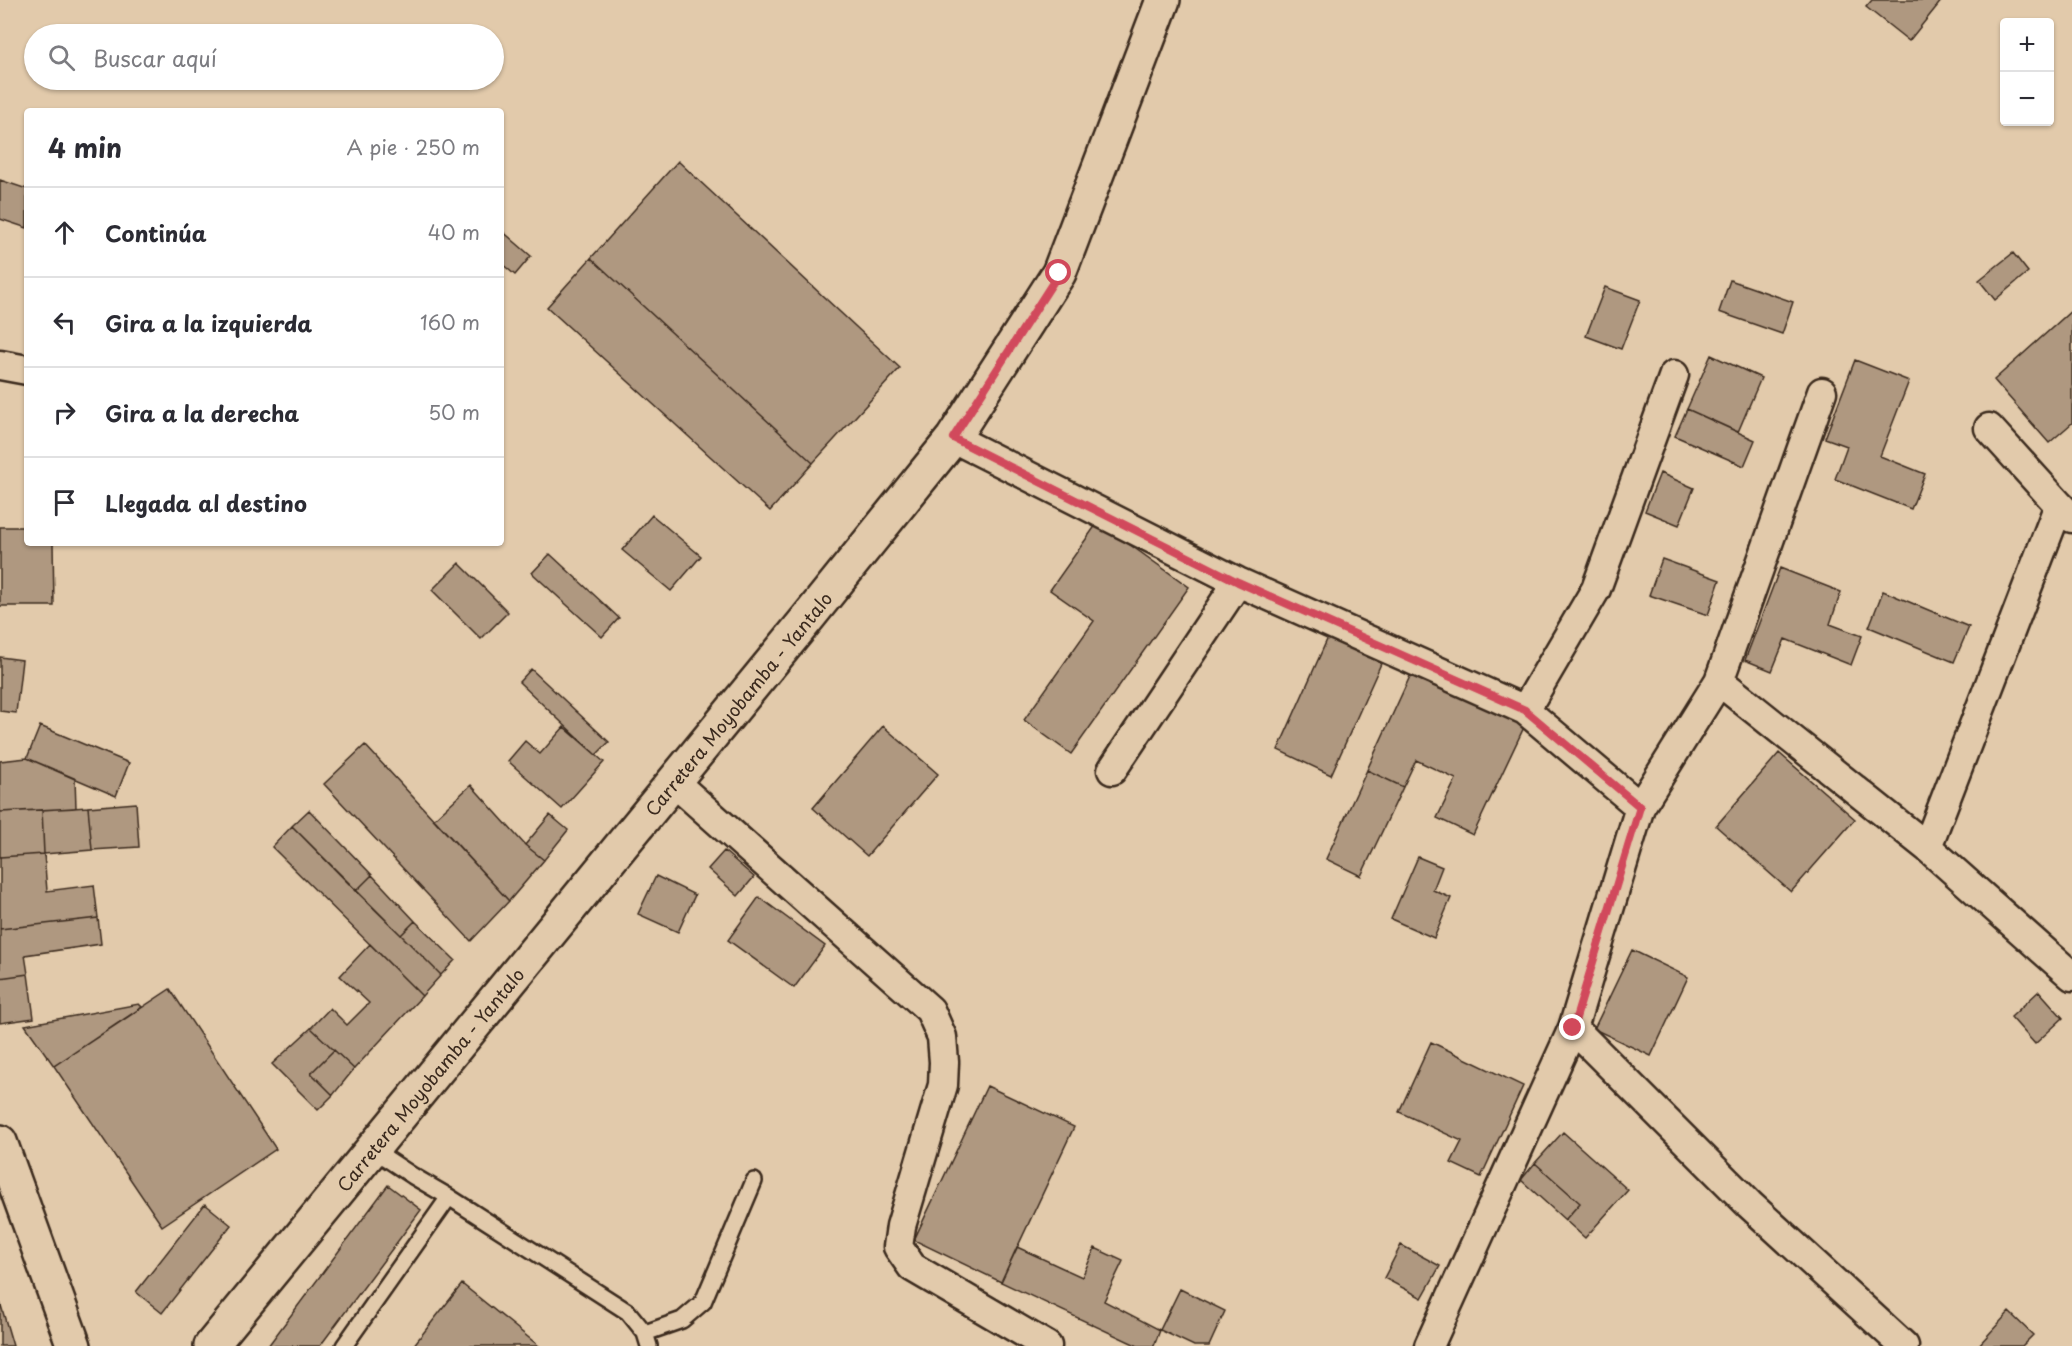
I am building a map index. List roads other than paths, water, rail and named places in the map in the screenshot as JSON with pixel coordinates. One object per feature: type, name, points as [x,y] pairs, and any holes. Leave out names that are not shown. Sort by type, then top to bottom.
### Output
[{"type":"main road","name":"Carretera Moyobamba - Yantalo","points":[[211,1346],[953,438],[1059,273],[1162,0]]},
{"type":"main road","points":[[0,1142],[74,1346]]},
{"type":"street","points":[[0,365],[24,369]]},
{"type":"street","points":[[1525,710],[1596,589],[1674,375]]},
{"type":"street","points":[[1429,1346],[1573,1028],[1640,807],[1719,681],[1822,392]]},
{"type":"street","points":[[1927,847],[2066,512],[1989,428]]},
{"type":"street","points":[[953,438],[1238,582],[1525,710],[1640,807]]},
{"type":"street","points":[[1112,770],[1238,582]]},
{"type":"street","points":[[1719,681],[1927,847],[2072,976]]},
{"type":"street","points":[[674,782],[930,1010],[942,1037],[944,1085],[901,1226],[898,1247],[912,1267],[1047,1346]]},
{"type":"street","points":[[1573,1028],[1749,1204],[1904,1346]]},
{"type":"lane","points":[[372,1149],[627,1312],[647,1340],[682,1320],[703,1302],[754,1181]]},
{"type":"lane","points":[[344,1346],[449,1197]]}]
